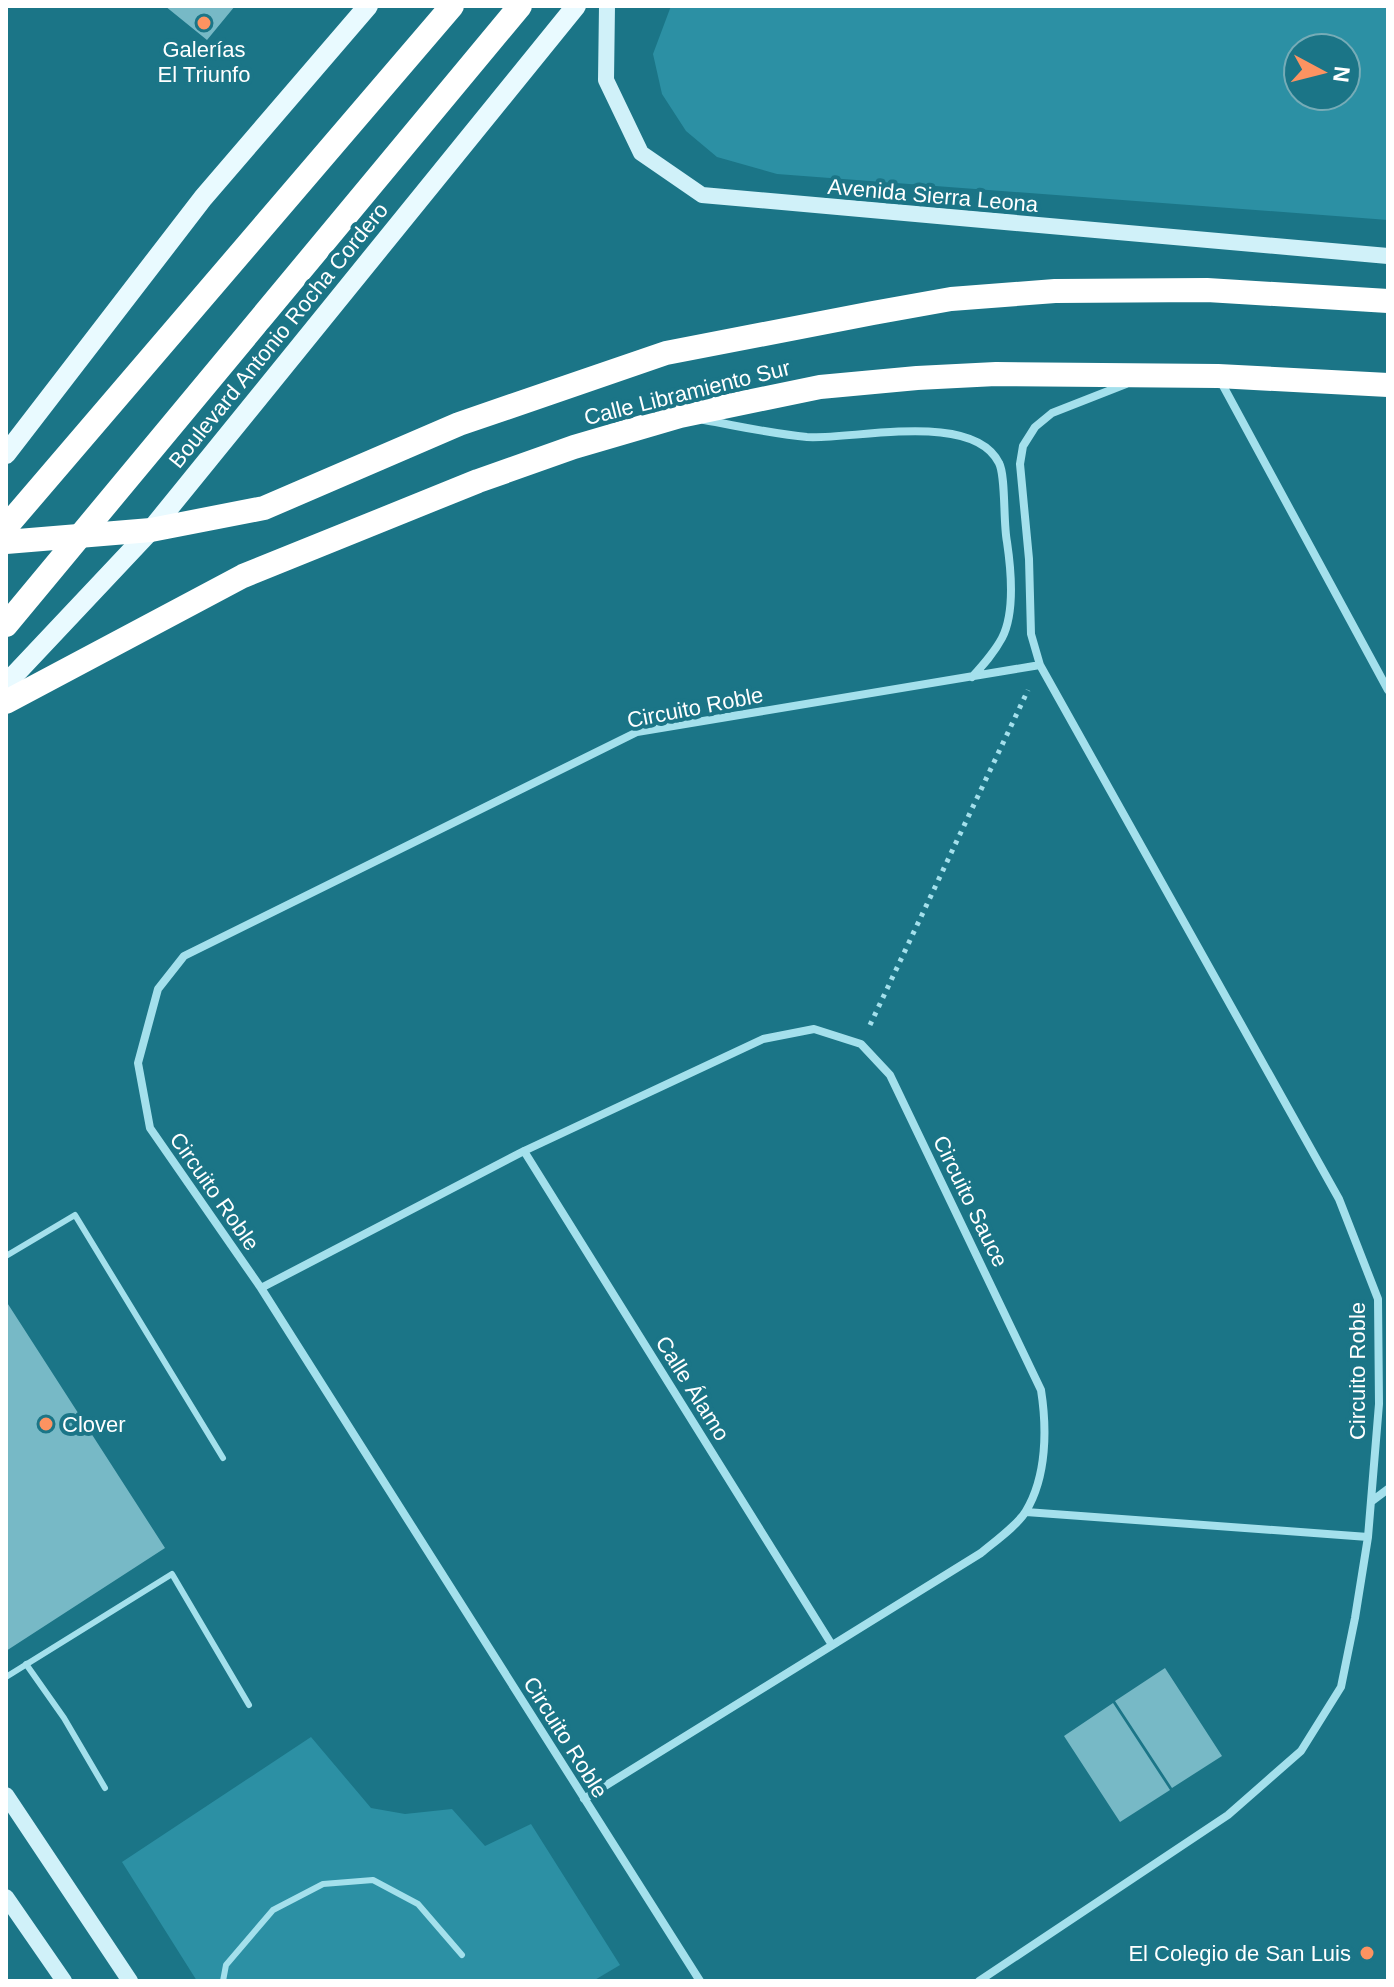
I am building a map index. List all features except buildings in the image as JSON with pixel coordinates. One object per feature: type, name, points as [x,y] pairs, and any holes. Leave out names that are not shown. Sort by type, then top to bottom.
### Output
[{"type":"highway","points":[[6,527],[452,6]]},
{"type":"highway","points":[[6,625],[520,6]]},
{"type":"highway","name":"Calle Libramiento Sur","points":[[6,542],[151,530],[264,508],[459,424],[666,353],[951,299],[1055,291],[1207,290],[1388,301]]},
{"type":"highway","name":"Calle Libramiento Sur","points":[[6,702],[243,576],[478,481],[574,447],[680,416],[820,387],[996,374],[1218,376],[1388,385]]},
{"type":"main road","points":[[6,454],[203,198],[368,6]]},
{"type":"main road","name":"Boulevard Antonio Rocha Cordero","points":[[6,684],[151,530],[576,6]]},
{"type":"street","name":"Avenida Sierra Leona","points":[[607,6],[606,80],[641,153],[702,195],[1388,256]]},
{"type":"street","name":"Circuito Roble","points":[[979,1981],[1228,1815],[1301,1751],[1341,1687],[1355,1618],[1372,1501],[1379,1404],[1378,1299],[1339,1199],[1040,665],[1031,634],[1029,559],[1020,464],[1023,446],[1035,427],[1052,413],[1146,376]]},
{"type":"street","points":[[1218,376],[1388,690]]},
{"type":"street","points":[[680,416],[808,437],[951,432],[976,442],[993,454],[1000,464],[1010,562],[1010,599],[1003,636],[972,677]]},
{"type":"street","points":[[1000,464],[1020,464]]},
{"type":"street","name":"Circuito Roble","points":[[700,1981],[261,1288],[150,1128],[138,1063],[158,989],[184,956],[637,732],[1040,665]]},
{"type":"street","name":"Circuito Sauce","points":[[261,1288],[524,1151],[763,1039],[814,1029],[861,1044],[890,1075],[1041,1390],[1047,1424],[1042,1467],[1026,1512],[981,1553],[584,1799]]},
{"type":"street","name":"Calle Álamo","points":[[524,1151],[832,1645]]},
{"type":"street","points":[[1378,1299],[1388,1296]]},
{"type":"street","points":[[1372,1501],[1388,1489]]},
{"type":"street","points":[[1026,1512],[1368,1537]]},
{"type":"street","points":[[6,1795],[130,1981]]},
{"type":"street","points":[[6,1897],[64,1981]]},
{"type":"lane","points":[[6,1256],[75,1215],[223,1458]]},
{"type":"lane","points":[[6,1677],[172,1574],[249,1705]]},
{"type":"lane","points":[[26,1664],[64,1718],[105,1788]]},
{"type":"lane","points":[[223,1981],[226,1965],[273,1910],[323,1884],[373,1880],[418,1904],[462,1955]]},
{"type":"path","points":[[861,1044],[1040,665]]},
{"type":"shaded area","points":[[671,6],[1388,6],[1388,220],[777,174],[717,157],[686,131],[662,94],[653,54]]},
{"type":"shaded area","points":[[311,1737],[371,1808],[405,1814],[452,1809],[485,1846],[531,1824],[620,1965],[593,1981],[197,1981],[122,1862]]},
{"type":"place","name":"Galerías El Triunfo","points":[[204,23]]},
{"type":"place","name":"Clover","points":[[46,1424]]},
{"type":"place","name":"El Colegio de San Luis","points":[[1367,1953]]}]
